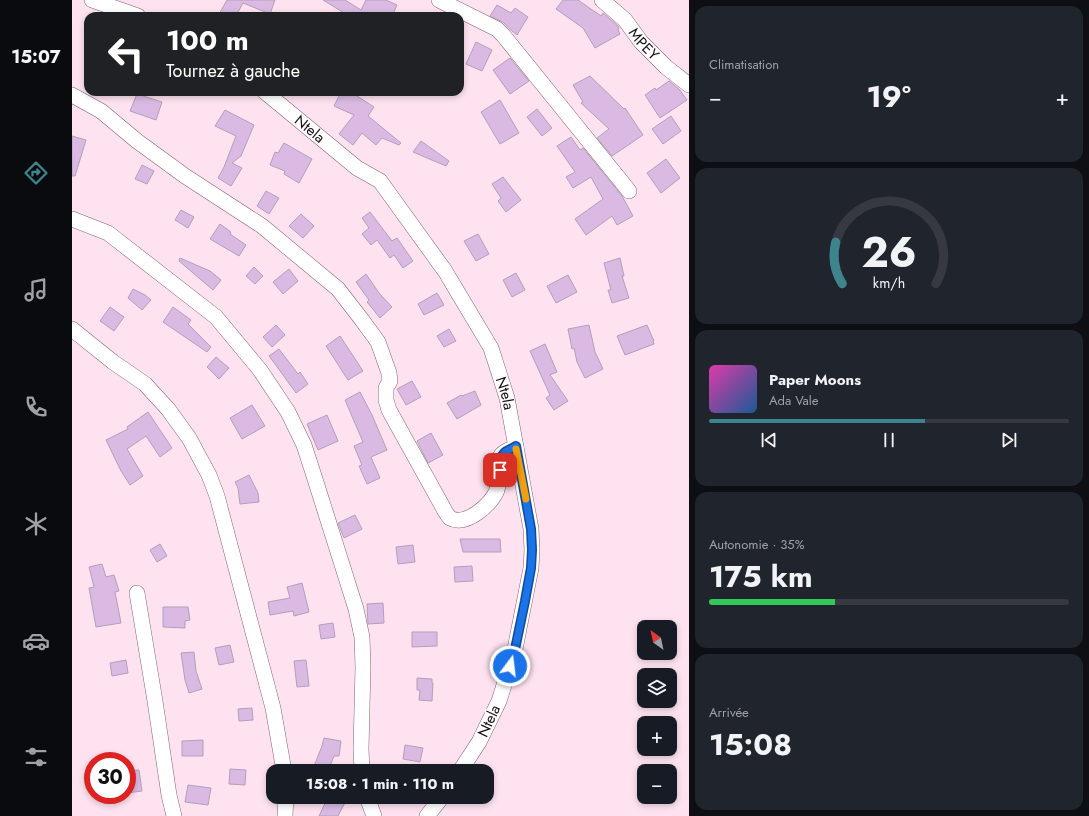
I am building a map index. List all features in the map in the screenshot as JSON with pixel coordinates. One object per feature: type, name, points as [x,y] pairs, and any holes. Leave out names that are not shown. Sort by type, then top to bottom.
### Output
[{"type":"street","points":[[92,0],[126,12]]},
{"type":"street","points":[[439,0],[463,12]]},
{"type":"street","name":"MPEY","points":[[602,0],[625,20],[641,42],[666,67],[689,85]]},
{"type":"street","points":[[464,12],[497,29],[503,34],[629,191]]},
{"type":"street","points":[[72,95],[101,111],[161,159],[262,226],[338,289],[378,342],[389,373],[390,380],[386,388],[386,400],[389,410],[449,517],[456,519],[467,518],[478,513],[488,505],[496,492],[500,481],[499,459],[505,452],[516,446]]},
{"type":"street","name":"Ntela","points":[[270,96],[356,168],[380,181],[445,271],[491,348],[507,398],[531,529],[531,562],[529,581],[514,654],[499,701],[479,742],[465,764]]},
{"type":"street","points":[[72,219],[108,233],[216,317],[260,370],[288,412],[304,445],[356,609],[362,637],[362,764]]},
{"type":"street","points":[[72,329],[113,362],[145,384],[168,409],[189,438],[209,475],[217,496],[273,708],[283,764]]},
{"type":"street","points":[[137,593],[174,816]]},
{"type":"street","points":[[285,816],[286,804]]},
{"type":"street","points":[[370,804],[374,816]]},
{"type":"street","points":[[427,816],[436,804]]},
{"type":"building","points":[[227,0],[275,0],[271,12],[265,12],[243,3],[238,12],[220,12]]},
{"type":"building","points":[[323,0],[345,0],[361,10],[366,0],[386,0],[397,5],[394,12],[342,12]]},
{"type":"building","points":[[563,0],[578,0],[601,16],[603,13],[618,26],[620,34],[595,48],[583,28],[556,9]]},
{"type":"building","points":[[497,5],[511,13],[515,8],[528,17],[517,35],[503,22],[490,16]]},
{"type":"building","points":[[476,42],[492,50],[482,71],[466,64]]},
{"type":"building","points":[[510,58],[529,81],[510,94],[493,70]]},
{"type":"building","points":[[590,76],[624,109],[625,108],[643,135],[612,156],[597,138],[609,129],[581,103],[583,102],[573,85]]},
{"type":"building","points":[[669,81],[679,89],[687,100],[660,118],[645,95],[655,88],[656,90]]},
{"type":"building","points":[[136,96],[143,96],[162,102],[156,120],[130,111]]},
{"type":"building","points":[[339,96],[357,96],[374,107],[368,116],[401,143],[399,145],[382,138],[376,145],[362,133],[353,145],[339,134],[354,115],[334,106]]},
{"type":"building","points":[[500,100],[519,133],[500,144],[481,112]]},
{"type":"building","points":[[537,109],[552,128],[542,136],[527,117]]},
{"type":"building","points":[[225,110],[254,125],[241,156],[232,163],[242,168],[231,186],[218,178],[236,136],[215,126]]},
{"type":"building","points":[[671,116],[681,131],[663,144],[652,129]]},
{"type":"building","points":[[72,136],[86,140],[75,176],[72,176]]},
{"type":"building","points":[[571,137],[580,150],[583,148],[622,196],[633,216],[617,225],[612,216],[586,235],[575,219],[603,199],[591,177],[573,188],[566,177],[575,172],[557,146]]},
{"type":"building","points":[[421,141],[449,161],[446,166],[413,152]]},
{"type":"building","points":[[284,143],[312,159],[299,183],[284,174],[285,171],[270,165],[275,152],[278,153]]},
{"type":"building","points":[[666,159],[680,178],[661,193],[647,173]]},
{"type":"building","points":[[142,165],[154,171],[147,184],[135,179]]},
{"type":"building","points":[[503,177],[521,200],[506,212],[498,201],[501,198],[492,184]]},
{"type":"building","points":[[266,191],[279,198],[269,214],[257,206]]},
{"type":"building","points":[[181,210],[194,217],[188,228],[175,220]]},
{"type":"building","points":[[370,212],[392,241],[397,238],[413,261],[403,268],[394,255],[390,258],[377,240],[371,245],[362,234],[369,228],[362,218]]},
{"type":"building","points":[[301,214],[314,226],[303,238],[289,226]]},
{"type":"building","points":[[220,224],[231,232],[230,234],[246,245],[239,256],[210,239]]},
{"type":"building","points":[[478,234],[489,254],[476,261],[464,241]]},
{"type":"building","points":[[180,258],[210,271],[221,280],[213,290],[179,261]]},
{"type":"building","points":[[620,258],[624,276],[622,276],[629,298],[612,303],[608,290],[611,290],[604,263]]},
{"type":"building","points":[[254,267],[263,276],[255,284],[246,276]]},
{"type":"building","points":[[289,269],[298,281],[283,294],[273,282]]},
{"type":"building","points":[[516,273],[525,290],[512,297],[503,280]]},
{"type":"building","points":[[366,274],[379,293],[392,307],[380,318],[367,302],[369,300],[356,282]]},
{"type":"building","points":[[568,275],[577,292],[556,303],[547,286]]},
{"type":"building","points":[[133,289],[151,300],[142,310],[128,298]]},
{"type":"building","points":[[437,293],[444,305],[424,315],[418,304]]},
{"type":"building","points":[[110,307],[124,317],[114,331],[100,321]]},
{"type":"building","points":[[173,307],[191,320],[188,324],[211,347],[207,352],[163,322]]},
{"type":"building","points":[[276,325],[285,335],[272,347],[263,337]]},
{"type":"building","points":[[589,325],[595,352],[603,369],[585,378],[577,362],[574,348],[572,349],[568,329]]},
{"type":"building","points":[[647,325],[654,344],[625,355],[617,336]]},
{"type":"building","points":[[449,329],[456,341],[444,347],[437,336]]},
{"type":"building","points":[[340,336],[363,371],[348,380],[326,346]]},
{"type":"building","points":[[545,344],[557,372],[550,375],[568,401],[554,410],[546,398],[550,395],[530,351]]},
{"type":"building","points":[[279,349],[298,374],[300,372],[308,384],[296,393],[269,356]]},
{"type":"building","points":[[216,357],[229,368],[219,379],[207,367]]},
{"type":"building","points":[[412,381],[421,397],[406,405],[397,389]]},
{"type":"building","points":[[475,391],[481,405],[457,419],[447,403],[461,395],[462,396]]},
{"type":"building","points":[[360,392],[387,450],[371,457],[380,478],[367,484],[359,466],[362,465],[354,446],[363,442],[345,400]]},
{"type":"building","points":[[252,405],[265,426],[242,439],[230,418]]},
{"type":"building","points":[[148,412],[172,448],[160,457],[146,436],[127,449],[143,476],[130,485],[121,471],[106,440],[128,429],[127,427]]},
{"type":"building","points":[[327,415],[338,441],[318,450],[307,424]]},
{"type":"building","points":[[431,433],[443,455],[428,463],[417,441]]},
{"type":"building","points":[[249,475],[258,493],[259,502],[240,504],[238,488],[235,482]]},
{"type":"building","points":[[355,515],[362,529],[344,538],[338,523]]},
{"type":"building","points":[[460,539],[500,539],[501,552],[463,552]]},
{"type":"building","points":[[160,544],[167,556],[157,562],[150,550]]},
{"type":"building","points":[[413,545],[415,562],[398,564],[396,547]]},
{"type":"building","points":[[102,564],[106,577],[114,575],[119,591],[115,592],[121,623],[96,627],[89,588],[94,587],[89,567]]},
{"type":"building","points":[[472,566],[473,581],[455,582],[454,567]]},
{"type":"building","points":[[302,583],[309,612],[294,616],[293,611],[270,615],[268,602],[290,598],[287,587]]},
{"type":"building","points":[[383,603],[384,623],[368,624],[367,604]]},
{"type":"building","points":[[163,607],[188,607],[190,620],[185,621],[185,628],[163,627]]},
{"type":"building","points":[[333,623],[335,637],[321,639],[319,625]]},
{"type":"building","points":[[412,632],[437,632],[437,646],[412,647]]},
{"type":"building","points":[[230,645],[234,662],[219,665],[215,648]]},
{"type":"building","points":[[194,652],[196,671],[202,689],[189,693],[185,680],[181,653]]},
{"type":"building","points":[[126,660],[128,673],[112,676],[110,663]]},
{"type":"building","points":[[306,660],[309,686],[297,687],[294,661]]},
{"type":"building","points":[[417,678],[432,679],[432,701],[419,700],[420,690],[417,690]]},
{"type":"building","points":[[252,708],[253,720],[239,721],[238,709]]},
{"type":"building","points":[[324,738],[341,741],[339,756],[334,756],[331,764],[315,764]]},
{"type":"building","points":[[203,740],[203,756],[182,756],[182,741]]},
{"type":"building","points":[[405,745],[423,748],[420,762],[403,759]]},
{"type":"building","points":[[230,769],[246,770],[245,785],[229,784]]},
{"type":"building","points":[[136,770],[139,770],[142,791],[136,792]]},
{"type":"building","points":[[188,785],[211,788],[208,805],[185,802]]},
{"type":"building","points":[[325,804],[344,804],[338,816],[319,816]]},
{"type":"slow traffic","points":[[516,449],[526,499]]},
{"type":"route","points":[[500,470],[499,459],[505,452],[516,446],[531,529],[532,550],[531,568],[525,601],[510,666]]}]
